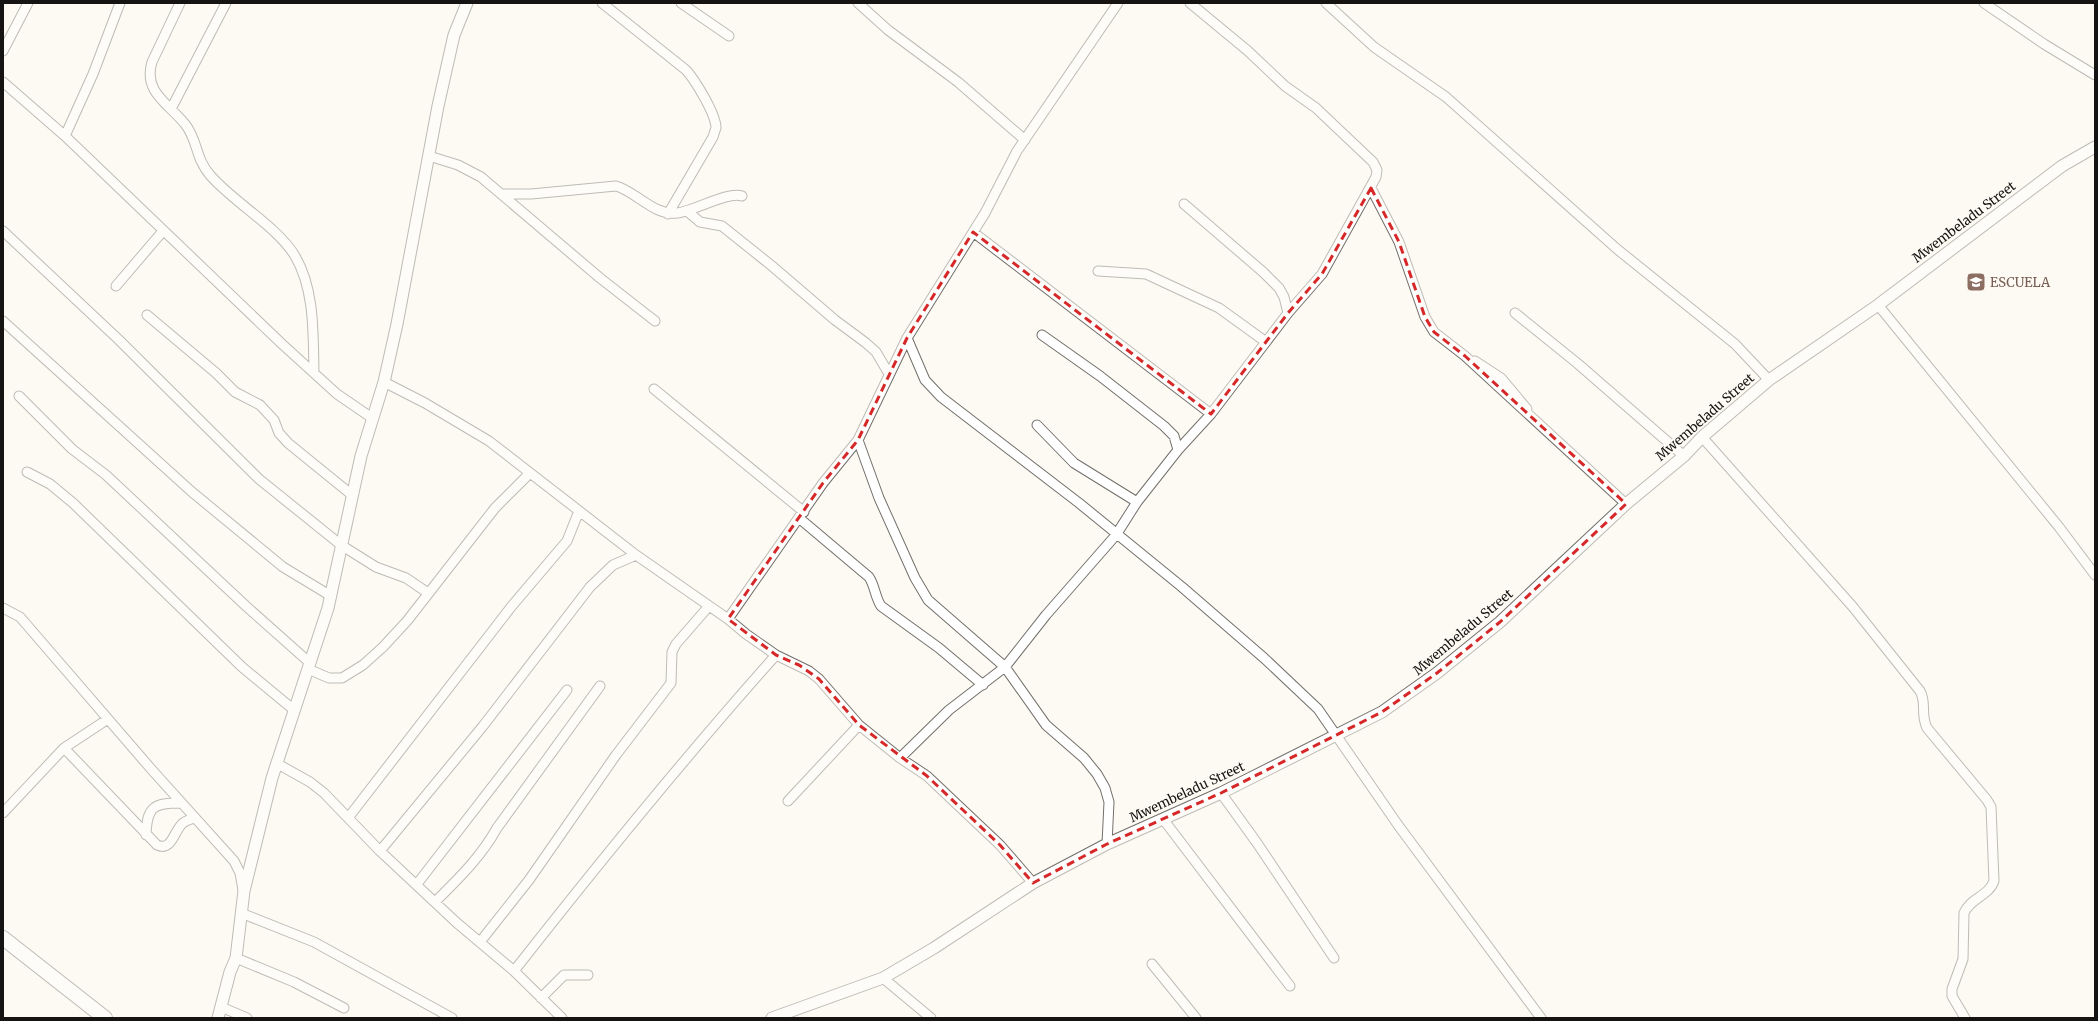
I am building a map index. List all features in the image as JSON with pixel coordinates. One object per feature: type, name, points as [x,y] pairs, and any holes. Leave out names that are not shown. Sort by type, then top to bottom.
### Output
[{"type":"main road","points":[[5,944],[105,1018]]},
{"type":"street","points":[[3,51],[28,3]]},
{"type":"street","points":[[65,136],[93,74],[120,3]]},
{"type":"street","points":[[180,3],[149,72],[150,83],[157,95],[186,125],[193,137],[202,165],[227,192],[280,239],[295,256],[304,275],[311,308],[314,372]]},
{"type":"street","points":[[171,109],[226,3]]},
{"type":"street","points":[[218,1018],[230,972],[236,958],[244,896],[276,763],[328,608],[360,456],[384,382],[397,324],[454,35],[466,3]]},
{"type":"street","points":[[602,3],[686,70],[694,81],[714,120],[716,128],[713,137],[668,214]]},
{"type":"street","points":[[681,3],[729,36]]},
{"type":"street","points":[[858,3],[888,30],[958,82],[1025,140]]},
{"type":"street","points":[[728,619],[823,483],[858,440],[907,338],[973,232],[1025,140],[1118,3]]},
{"type":"street","points":[[900,758],[949,710],[1006,666],[1046,615],[1116,535],[1137,502],[1178,450],[1211,414],[1288,313],[1322,274],[1371,188],[1377,170],[1373,162],[1316,108],[1285,86],[1248,51],[1190,3]]},
{"type":"street","points":[[1326,3],[1374,47],[1446,97],[1617,249],[1735,344],[1769,380]]},
{"type":"street","points":[[1984,3],[2044,44],[2095,75]]},
{"type":"street","points":[[3,82],[65,136],[163,231],[338,394],[372,418]]},
{"type":"street","name":"Mwembeladu Street","points":[[772,1018],[883,978],[934,948],[1033,883],[1107,844],[1221,793],[1382,712],[1438,674],[1500,622],[1626,504],[1684,456],[1702,437],[1769,380],[1878,305],[2062,166],[2095,147]]},
{"type":"street","points":[[429,156],[458,165],[480,177],[502,194],[583,264],[655,321]]},
{"type":"street","points":[[502,194],[531,194],[616,186],[624,188],[668,214],[687,211],[733,196],[742,196]]},
{"type":"street","points":[[1371,188],[1398,242],[1428,323],[1441,338],[1461,353],[1626,504]]},
{"type":"street","points":[[1184,204],[1263,272],[1282,293],[1288,313]]},
{"type":"street","points":[[687,211],[700,222],[722,226],[772,266],[835,320],[876,352],[889,374]]},
{"type":"street","points":[[3,231],[118,339],[259,479],[341,545],[376,567],[406,578],[428,594]]},
{"type":"street","points":[[116,286],[163,231]]},
{"type":"street","points":[[973,232],[1211,414]]},
{"type":"street","points":[[1098,270],[1146,274],[1219,308],[1266,342]]},
{"type":"street","points":[[1878,305],[2059,527],[2095,575]]},
{"type":"street","points":[[1515,313],[1577,363],[1684,456]]},
{"type":"street","points":[[147,315],[235,392],[260,405],[274,420],[279,432],[288,443],[352,495]]},
{"type":"street","points":[[3,321],[192,492],[283,567],[330,596]]},
{"type":"street","points":[[1042,335],[1100,376],[1164,426],[1174,436],[1178,450]]},
{"type":"street","points":[[907,338],[925,380],[941,397],[1079,503],[1116,535],[1182,587],[1264,658],[1318,708],[1398,825],[1541,1018]]},
{"type":"street","points":[[384,382],[463,425],[510,457],[636,555],[728,619],[776,655],[799,664],[819,679],[859,725],[900,758],[927,776],[1000,845],[1033,883]]},
{"type":"street","points":[[654,389],[801,515],[869,577],[881,606],[933,643],[983,685]]},
{"type":"street","points":[[19,396],[72,450],[106,475],[309,666],[329,678],[342,678],[363,665],[402,626],[495,508],[530,473]]},
{"type":"street","points":[[1037,425],[1074,463],[1137,502]]},
{"type":"street","points":[[1702,437],[1848,601],[1920,691],[1924,700],[1923,719],[1927,728],[1987,800],[1991,807],[1994,881],[1988,891],[1966,908],[1964,913],[1963,958],[1952,989],[1952,996],[1965,1018]]},
{"type":"street","points":[[858,440],[879,498],[915,578],[928,600],[1006,666],[1046,724],[1084,758],[1100,778],[1109,802],[1110,819],[1107,844]]},
{"type":"street","points":[[26,472],[50,484],[73,503],[242,667],[294,710]]},
{"type":"street","points":[[348,818],[511,607],[567,541],[579,511]]},
{"type":"street","points":[[380,851],[483,726],[590,587],[613,565],[636,555]]},
{"type":"street","points":[[480,942],[525,885],[616,755],[671,683],[672,652],[676,644],[709,606]]},
{"type":"street","points":[[3,608],[20,617],[181,803],[234,861],[240,873],[244,896]]},
{"type":"street","points":[[514,972],[561,911],[720,718],[776,655]]},
{"type":"street","points":[[435,902],[466,871],[488,844],[505,816],[600,686]]},
{"type":"street","points":[[417,884],[567,690]]},
{"type":"street","points":[[3,814],[64,748],[108,719]]},
{"type":"street","points":[[788,801],[859,725]]},
{"type":"street","points":[[64,748],[157,845],[165,847],[172,841],[182,823],[195,818]]},
{"type":"street","points":[[276,763],[310,782],[324,793],[380,851],[514,972],[562,1018]]},
{"type":"street","points":[[1221,793],[1257,843],[1334,958]]},
{"type":"street","points":[[146,835],[148,817],[154,807],[160,804],[181,803]]},
{"type":"street","points":[[1163,818],[1290,986]]},
{"type":"street","points":[[241,913],[261,919],[314,942],[452,1018]]},
{"type":"street","points":[[236,958],[301,985],[344,1008]]},
{"type":"street","points":[[1152,964],[1196,1018]]},
{"type":"street","points":[[541,998],[564,975],[588,975]]},
{"type":"street","points":[[883,978],[930,1018]]},
{"type":"street","points":[[221,1007],[247,1018]]},
{"type":"highlighted area","points":[[1371,188],[1399,242],[1425,317],[1434,332],[1465,356],[1626,504],[1500,622],[1437,673],[1382,712],[1221,793],[1107,844],[1033,883],[1000,845],[927,776],[859,725],[819,679],[799,665],[776,655],[728,619],[823,483],[858,440],[907,338],[973,232],[1211,414],[1288,313],[1322,274]]},
{"type":"place","name":"ESCUELA","points":[[1976,282]]}]
